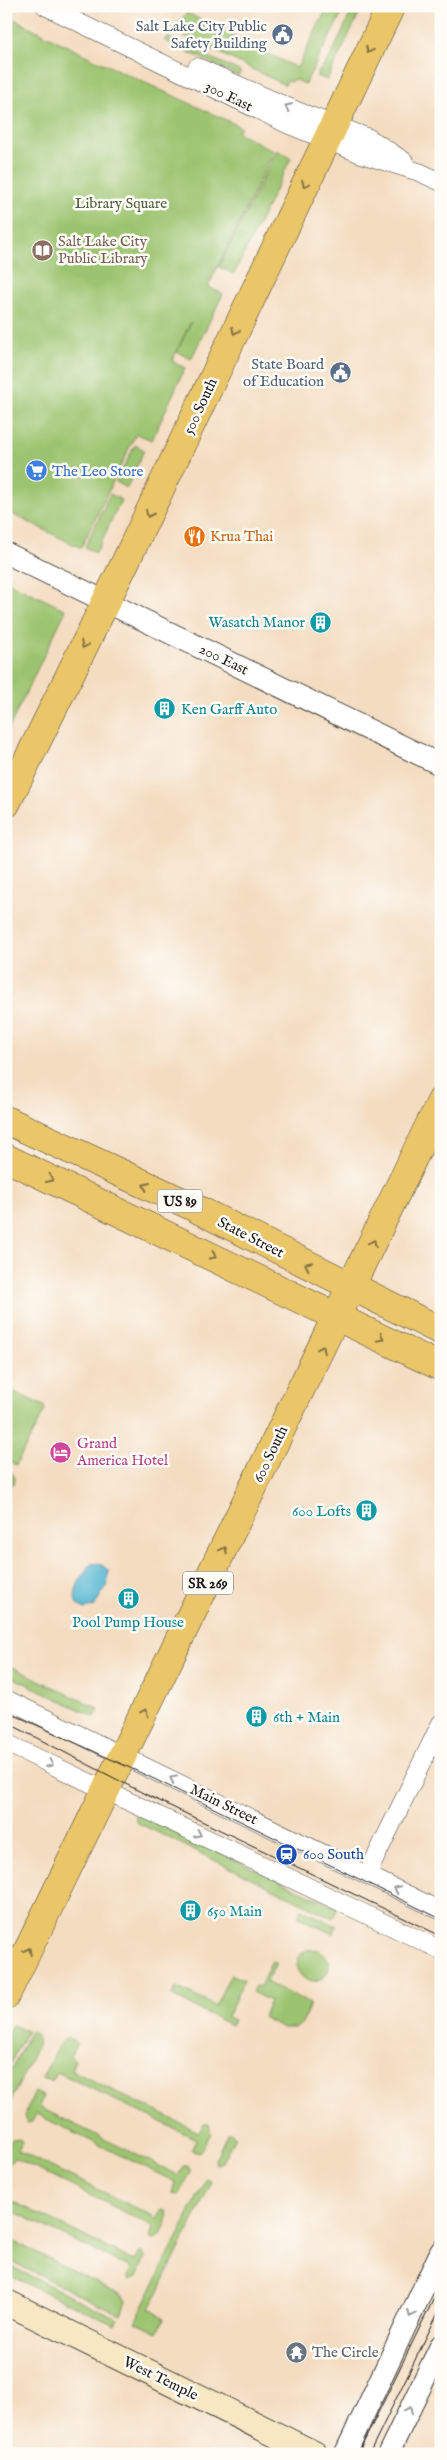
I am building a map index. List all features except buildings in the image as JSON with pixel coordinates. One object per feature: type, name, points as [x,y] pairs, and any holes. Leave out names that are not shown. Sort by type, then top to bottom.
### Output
[{"type":"main road","name":"500 South","points":[[6,804],[106,602],[390,6]]},
{"type":"main road","name":"600 South","points":[[6,1995],[439,1110]]},
{"type":"main road","name":"State Street","points":[[6,1120],[185,1203],[441,1331]]},
{"type":"main road","name":"US 89","points":[[6,1158],[441,1366]]},
{"type":"main road","name":"West Temple","points":[[6,2302],[315,2454]]},
{"type":"street","name":"300 East","points":[[45,6],[289,125],[376,142],[419,172],[441,182]]},
{"type":"street","name":"300 East","points":[[73,6],[330,133]]},
{"type":"street","name":"200 East","points":[[6,553],[441,765]]},
{"type":"street","name":"Main Street","points":[[6,1699],[441,1911]]},
{"type":"street","points":[[366,1875],[441,1724]]},
{"type":"street","points":[[6,1743],[441,1950]]},
{"type":"street","points":[[345,2454],[441,2251]]},
{"type":"street","points":[[388,2454],[441,2345]]},
{"type":"green space","points":[[328,6],[346,6],[305,84],[293,79],[291,82],[287,81],[285,85],[172,30],[187,13],[297,68]]},
{"type":"green space","points":[[354,6],[363,6],[327,80],[316,76],[332,54]]},
{"type":"green space","name":"Library Square","points":[[6,15],[85,55],[241,127],[237,132],[274,151],[208,287],[223,294],[191,359],[177,352],[191,322],[172,361],[185,368],[152,440],[136,434],[81,548],[6,511]]},
{"type":"green space","points":[[167,37],[241,72],[238,76],[164,40]]},
{"type":"green space","points":[[277,150],[291,158],[234,274],[219,267]]},
{"type":"green space","points":[[135,445],[144,450],[127,488],[116,482]]},
{"type":"green space","points":[[110,494],[121,500],[96,553],[85,547]]},
{"type":"green space","points":[[6,581],[66,610],[6,734]]},
{"type":"green space","points":[[8,1389],[44,1406],[45,1410],[16,1465],[6,1460],[6,1391]]},
{"type":"green space","points":[[6,1469],[12,1473],[14,1479],[13,1484],[6,1488]]},
{"type":"green space","points":[[6,1664],[99,1709],[95,1717],[6,1674]]},
{"type":"green space","points":[[136,1814],[338,1908],[333,1918],[136,1822]]},
{"type":"green space","points":[[302,1909],[337,1926],[333,1934],[298,1917]]},
{"type":"green space","points":[[313,1949],[319,1950],[324,1954],[328,1959],[328,1971],[324,1976],[319,1980],[313,1981],[307,1980],[302,1976],[298,1971],[297,1965],[298,1959],[302,1954],[307,1950]]},
{"type":"green space","points":[[272,1961],[276,1963],[266,1982],[310,2004],[302,2023],[296,2028],[284,2028],[262,2017],[270,2001],[252,1992],[255,1986],[260,1987]]},
{"type":"green space","points":[[231,1974],[244,1980],[227,2017],[234,2020],[231,2025],[172,1996],[176,1987],[215,2006]]},
{"type":"green space","points":[[12,2025],[27,2031],[6,2071],[6,2038]]},
{"type":"green space","points":[[30,2031],[37,2035],[39,2043],[6,2111],[6,2081]]},
{"type":"green space","points":[[67,2037],[77,2043],[70,2056],[75,2060],[71,2070],[199,2132],[204,2124],[209,2124],[211,2133],[201,2151],[196,2152],[192,2149],[196,2139],[57,2072],[52,2081],[42,2078],[58,2046]]},
{"type":"green space","points":[[35,2092],[43,2096],[39,2107],[178,2175],[183,2166],[188,2166],[191,2172],[179,2194],[172,2193],[175,2182],[36,2114],[32,2122],[27,2123],[24,2116]]},
{"type":"green space","points":[[228,2132],[235,2136],[222,2162],[216,2164],[215,2159]]},
{"type":"green space","points":[[19,2139],[22,2141],[18,2151],[157,2218],[162,2210],[167,2211],[168,2218],[163,2230],[155,2239],[150,2238],[153,2226],[14,2158],[6,2167],[6,2150],[12,2140]]},
{"type":"green space","points":[[207,2178],[211,2180],[211,2184],[150,2309],[164,2318],[158,2333],[135,2322]]},
{"type":"green space","points":[[6,2198],[135,2261],[140,2252],[143,2252],[145,2258],[137,2277],[129,2280],[127,2277],[131,2268],[6,2208]]},
{"type":"green space","points":[[15,2242],[122,2295],[126,2301],[121,2315],[6,2259],[12,2243]]},
{"type":"green space","points":[[6,2264],[118,2319],[115,2325],[6,2274]]},
{"type":"water","points":[[100,1563],[109,1571],[107,1585],[94,1607],[85,1609],[77,1605],[76,1589],[91,1564]]},
{"type":"tram line","points":[[6,1711],[152,1778],[441,1919]]},
{"type":"tram line","points":[[6,1722],[145,1794],[441,1936]]},
{"type":"tram line","points":[[358,2454],[441,2284]]},
{"type":"tram line","points":[[369,2454],[441,2307]]},
{"type":"place","name":"Salt Lake City Public Safety Building","points":[[283,35]]},
{"type":"place","name":"Salt Lake City Public Library","points":[[42,250]]},
{"type":"place","name":"State Board of Education","points":[[340,373]]},
{"type":"place","name":"The Leo Store","points":[[36,471]]},
{"type":"place","name":"Krua Thai","points":[[194,536]]},
{"type":"place","name":"Wasatch Manor","points":[[321,622]]},
{"type":"place","name":"Ken Garff Auto","points":[[165,709]]},
{"type":"place","name":"Grand America Hotel","points":[[61,1452]]},
{"type":"place","name":"600 Lofts","points":[[367,1511]]},
{"type":"place","name":"Pool Pump House","points":[[128,1599]]},
{"type":"place","name":"6th + Main","points":[[257,1717]]},
{"type":"place","name":"600 South","points":[[287,1854]]},
{"type":"place","name":"650 Main","points":[[191,1911]]},
{"type":"place","name":"The Circle","points":[[296,2352]]}]
